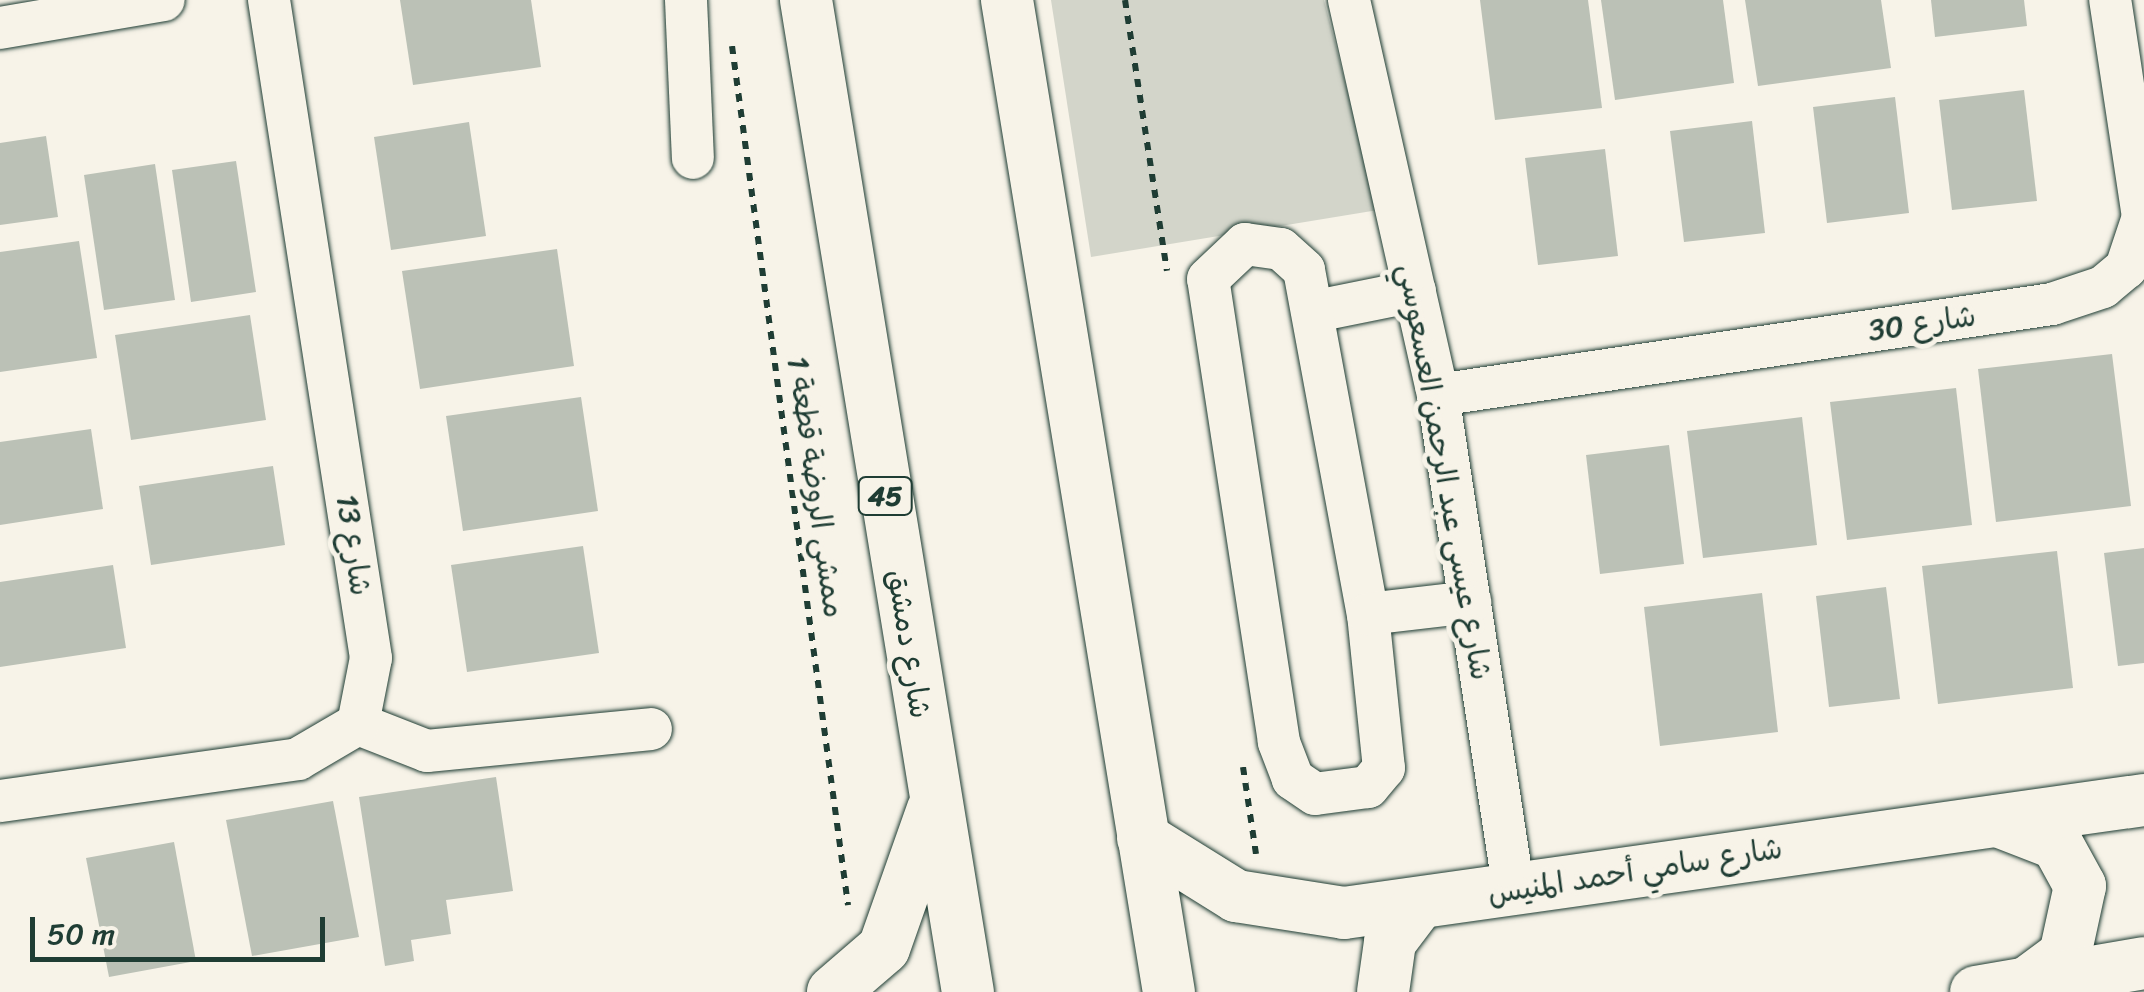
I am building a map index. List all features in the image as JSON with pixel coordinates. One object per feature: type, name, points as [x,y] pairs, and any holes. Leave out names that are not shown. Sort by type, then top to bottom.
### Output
[{"type":"main road","name":"شارع دمشق","points":[[806,0],[968,992]]},
{"type":"main road","points":[[1008,0],[1169,992]]},
{"type":"main road","name":"شارع سامي أحمد المنيس","points":[[1143,838],[1264,905],[1315,913],[1417,906],[1513,888],[2144,800]]},
{"type":"main road","points":[[833,992],[884,948],[935,802]]},
{"type":"main road","points":[[1990,820],[2057,844],[2080,886],[2066,954],[2027,983]]},
{"type":"main road","points":[[1383,992],[1390,942],[1417,906]]},
{"type":"main road","points":[[1976,992],[2144,963]]},
{"type":"street","points":[[0,28],[164,0]]},
{"type":"street","name":"شارع 13","points":[[269,0],[371,658],[358,724]]},
{"type":"street","points":[[686,0],[693,158]]},
{"type":"street","name":"شارع عيسى عبد الرحمن العسعوسي","points":[[1349,0],[1438,395],[1513,888]]},
{"type":"street","name":"شارع 30","points":[[1438,395],[2052,304],[2135,273],[2142,202],[2110,0]]},
{"type":"street","points":[[1245,244],[1280,249],[1304,270],[1316,311],[1368,614],[1384,768],[1368,787],[1316,794],[1294,779],[1279,742],[1208,279],[1245,244]]},
{"type":"street","points":[[1316,311],[1415,291]]},
{"type":"street","points":[[1368,614],[1470,602]]},
{"type":"street","points":[[0,801],[298,759],[358,724],[427,751],[651,729]]},
{"type":"path","name":"ممشى الروضة قطعة 1","points":[[732,39],[848,913]]},
{"type":"shaded area","points":[[1051,0],[1324,0],[1378,210],[1091,257]]},
{"type":"building","points":[[400,0],[531,0],[541,67],[413,85]]},
{"type":"building","points":[[1480,0],[1588,0],[1602,108],[1495,120]]},
{"type":"building","points":[[1601,0],[1723,0],[1734,83],[1615,100]]},
{"type":"building","points":[[1745,0],[1881,0],[1891,68],[1758,86]]},
{"type":"building","points":[[1931,0],[2024,0],[2027,26],[1935,37]]},
{"type":"building","points":[[2024,90],[2037,201],[1952,210],[1939,100]]},
{"type":"building","points":[[1895,97],[1909,213],[1827,223],[1813,107]]},
{"type":"building","points":[[1752,121],[1765,233],[1684,242],[1670,131]]},
{"type":"building","points":[[469,122],[486,236],[391,250],[374,137]]},
{"type":"building","points":[[46,136],[58,217],[0,225],[0,143]]},
{"type":"building","points":[[1605,149],[1618,256],[1538,265],[1525,158]]},
{"type":"building","points":[[236,161],[256,292],[191,302],[172,170]]},
{"type":"building","points":[[155,164],[175,300],[104,310],[84,175]]},
{"type":"building","points":[[79,241],[97,358],[0,372],[0,252]]},
{"type":"building","points":[[557,249],[574,366],[420,389],[402,271]]},
{"type":"building","points":[[250,315],[266,420],[131,440],[115,335]]},
{"type":"building","points":[[2112,354],[2131,506],[1996,522],[1978,369]]},
{"type":"building","points":[[1956,388],[1972,525],[1847,540],[1830,402]]},
{"type":"building","points":[[581,397],[598,511],[463,531],[446,416]]},
{"type":"building","points":[[1802,417],[1817,545],[1703,558],[1687,431]]},
{"type":"building","points":[[91,429],[103,509],[0,525],[0,442]]},
{"type":"building","points":[[1669,445],[1684,564],[1600,574],[1586,455]]},
{"type":"building","points":[[273,466],[285,545],[151,565],[139,486]]},
{"type":"building","points":[[583,546],[599,653],[467,672],[451,565]]},
{"type":"building","points":[[2144,548],[2144,663],[2118,666],[2104,553]]},
{"type":"building","points":[[2057,551],[2073,688],[1938,704],[1922,566]]},
{"type":"building","points":[[113,565],[126,648],[0,667],[0,582]]},
{"type":"building","points":[[1886,587],[1900,699],[1829,707],[1816,596]]},
{"type":"building","points":[[1762,593],[1778,732],[1660,746],[1644,607]]},
{"type":"building","points":[[496,777],[513,891],[446,900],[451,934],[411,940],[414,961],[385,966],[359,797]]},
{"type":"building","points":[[333,801],[359,937],[252,956],[226,820]]},
{"type":"building","points":[[174,842],[196,961],[109,977],[86,858]]}]
